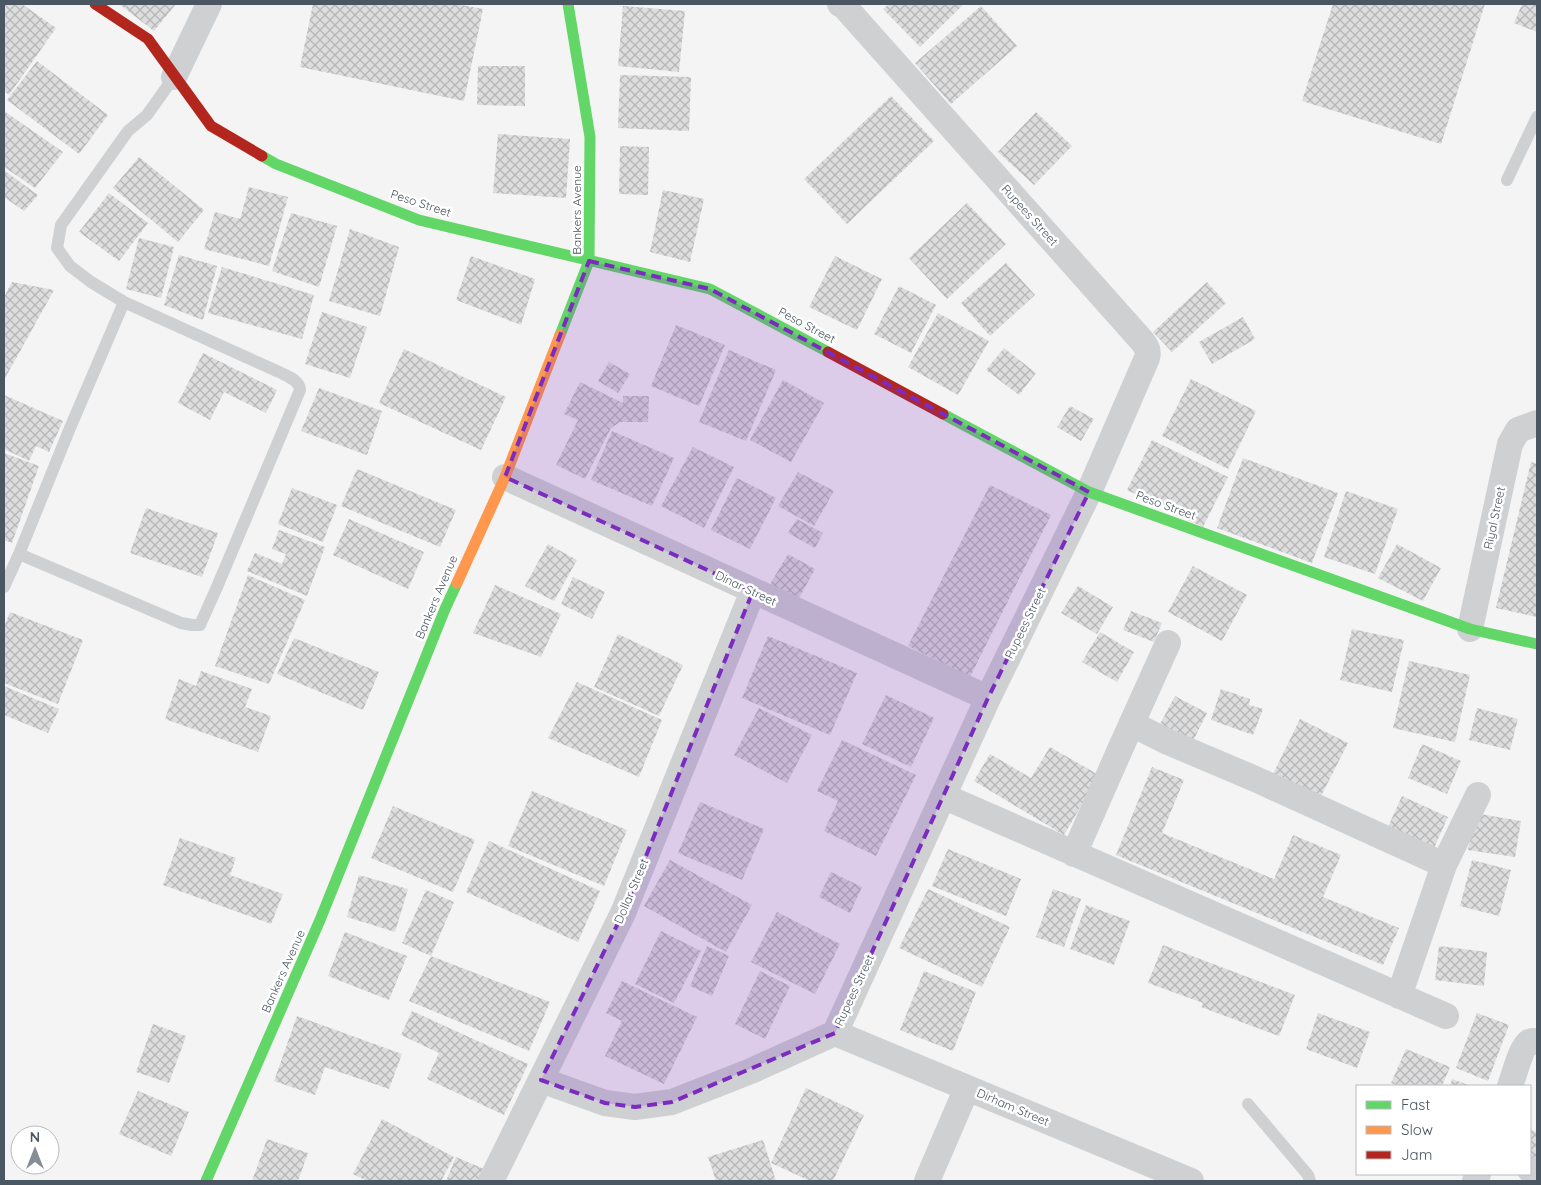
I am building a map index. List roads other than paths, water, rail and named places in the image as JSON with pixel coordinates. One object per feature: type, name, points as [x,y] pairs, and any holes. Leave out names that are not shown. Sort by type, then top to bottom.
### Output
[{"type":"street","name":"Peso Street","points":[[94,4],[148,39],[211,126],[276,164],[420,220],[710,289],[1089,492],[1470,629],[1537,644]]},
{"type":"street","points":[[174,77],[209,4]]},
{"type":"street","name":"Bankers Avenue","points":[[206,1181],[320,920],[445,609],[505,477],[589,261],[590,137],[568,4]]},
{"type":"street","name":"Rupees Street","points":[[541,1080],[605,1103],[635,1107],[672,1102],[751,1071],[835,1033],[988,698],[1089,492],[1147,358],[1147,347],[844,6],[840,4]]},
{"type":"street","name":"Riyal Street","points":[[1470,629],[1510,444],[1518,430],[1537,423]]},
{"type":"street","name":"Dinar Street","points":[[505,477],[988,698]]},
{"type":"street","name":"Dollar Street","points":[[491,1181],[623,912],[753,591]]},
{"type":"street","points":[[1074,854],[1168,643]]},
{"type":"street","points":[[1132,724],[1168,742],[1253,778],[1444,865]]},
{"type":"street","points":[[1399,996],[1444,865],[1478,795]]},
{"type":"street","points":[[943,796],[1446,1016]]},
{"type":"street","name":"Dirham Street","points":[[835,1033],[1191,1181]]},
{"type":"street","points":[[1510,1085],[1523,1049],[1529,1042],[1537,1042]]},
{"type":"street","points":[[927,1181],[966,1088]]},
{"type":"lane","points":[[19,554],[181,623],[192,626],[200,625],[300,390],[297,382],[279,372],[124,302],[91,282],[70,266],[57,248],[61,225],[128,131],[147,115],[174,77]]},
{"type":"lane","points":[[1507,180],[1537,117]]},
{"type":"lane","points":[[4,587],[124,302]]},
{"type":"lane","points":[[1248,1104],[1308,1175],[1310,1181]]}]
